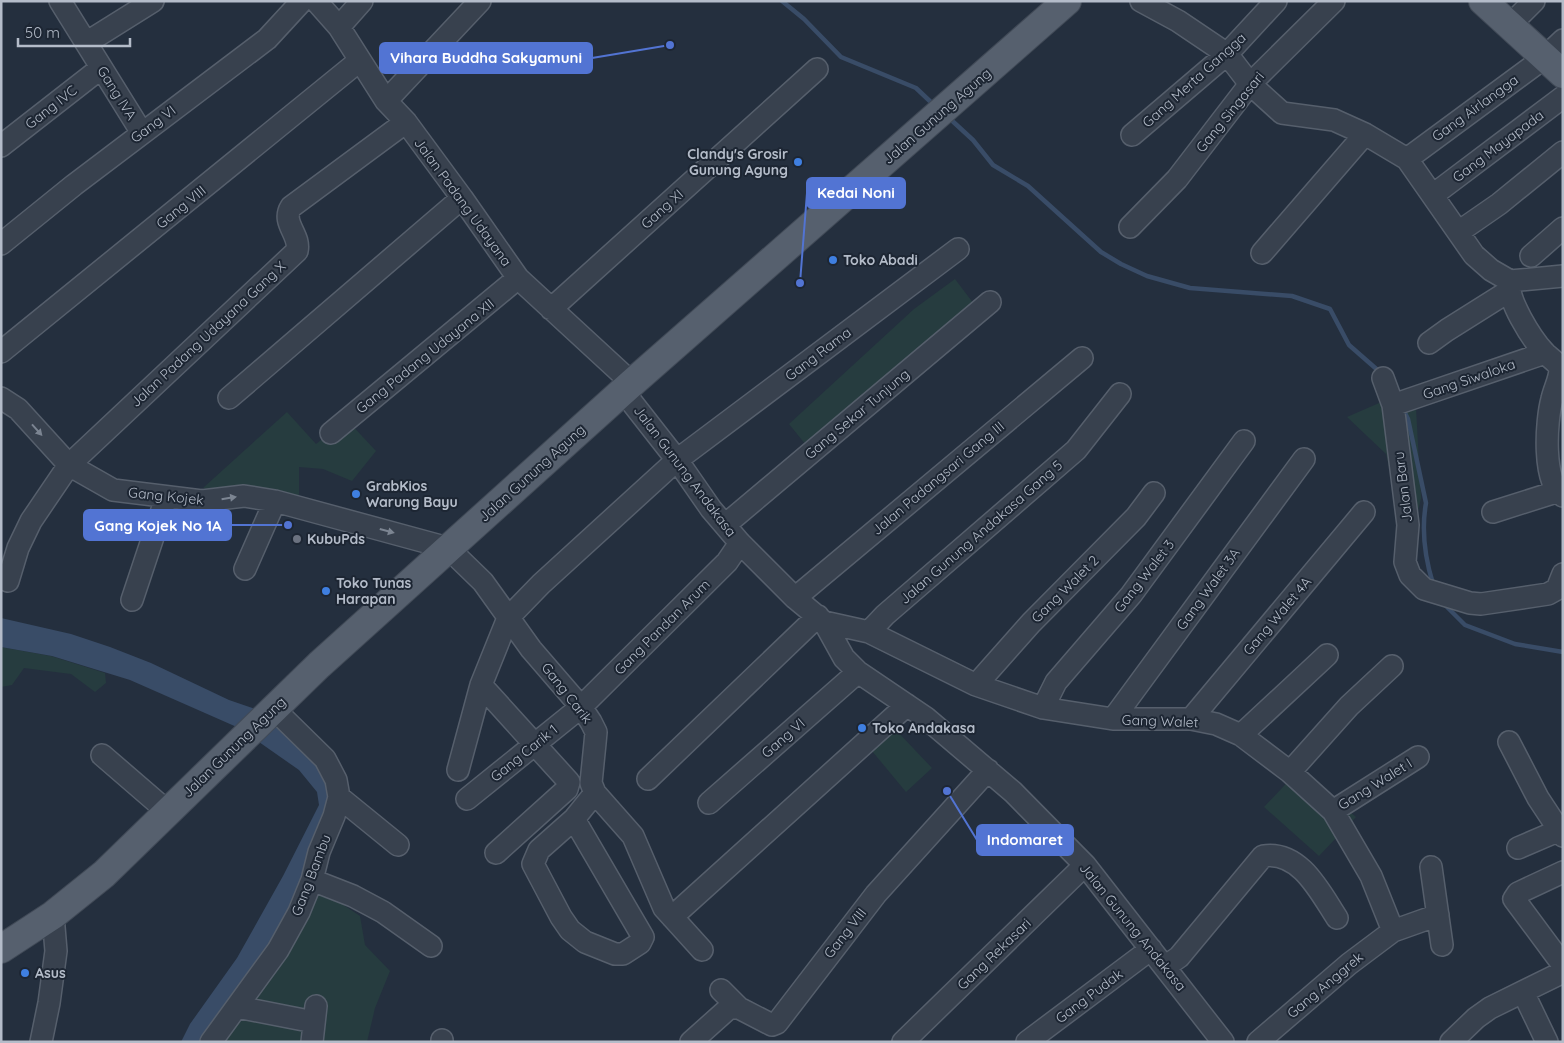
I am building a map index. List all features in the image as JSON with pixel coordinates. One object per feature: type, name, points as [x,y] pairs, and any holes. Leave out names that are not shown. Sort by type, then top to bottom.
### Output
[{"type":"main road","name":"Jalan Gunung Agung","points":[[1,949],[53,915],[110,869],[272,709],[448,548],[1067,1]]},
{"type":"main road","points":[[1482,1],[1509,26],[1556,57]]},
{"type":"street","name":"Gang IVA","points":[[60,1],[142,133]]},
{"type":"street","points":[[86,43],[129,8],[152,1]]},
{"type":"street","name":"Gang VI","points":[[1,244],[267,38],[302,1]]},
{"type":"street","name":"Jalan Padang Udayana","points":[[316,1],[339,27],[386,101],[406,122],[518,278],[552,309],[628,387]]},
{"type":"street","points":[[339,27],[362,1]]},
{"type":"street","points":[[386,101],[480,1]]},
{"type":"street","points":[[1141,1],[1178,21],[1227,54],[1250,84],[1282,113],[1334,120],[1365,134],[1407,159],[1460,231],[1474,255],[1509,286],[1521,318],[1545,353],[1560,369],[1551,400],[1547,436],[1550,480],[1560,494],[1493,512]]},
{"type":"street","name":"Gang Merta Gangga","points":[[1132,135],[1227,54],[1276,1]]},
{"type":"street","name":"Gang Singasari","points":[[1130,227],[1181,174],[1250,84],[1334,1]]},
{"type":"street","points":[[1509,26],[1534,1]]},
{"type":"street","name":"Gang Airlangga","points":[[1407,159],[1556,57]]},
{"type":"street","name":"Gang VIII","points":[[1,352],[359,60]]},
{"type":"street","name":"Gang IVC","points":[[1,146],[101,68]]},
{"type":"street","name":"Gang XI","points":[[552,309],[818,69]]},
{"type":"street","name":"Gang Mayapada","points":[[1433,194],[1563,97]]},
{"type":"street","name":"Jalan Padang Udayana Gang X","points":[[69,465],[297,251],[298,242],[290,228],[288,218],[291,206],[406,122]]},
{"type":"street","points":[[1262,253],[1365,134]]},
{"type":"street","points":[[1460,231],[1499,204],[1563,152]]},
{"type":"street","points":[[229,398],[462,198]]},
{"type":"street","points":[[1531,256],[1563,228]]},
{"type":"street","name":"Gang Rama","points":[[677,460],[958,249]]},
{"type":"street","points":[[1429,343],[1509,286],[1563,276]]},
{"type":"street","name":"Gang Padang Udayana XII","points":[[331,433],[518,278]]},
{"type":"street","name":"Gang Sekar Tunjung","points":[[725,525],[990,302]]},
{"type":"street","name":"Gang Siwaloka","points":[[1392,405],[1545,353]]},
{"type":"street","name":"Jalan Padangsari Gang III","points":[[795,598],[1082,358]]},
{"type":"street","name":"Jalan Baru","points":[[1383,378],[1392,405],[1408,525],[1405,562],[1410,575],[1417,584],[1424,589],[1470,603],[1481,604],[1548,594],[1557,589],[1563,574]]},
{"type":"street","name":"Jalan Gunung Andakasa","points":[[628,387],[711,509],[740,543],[795,598],[821,619],[844,658],[858,672],[926,718],[1013,792],[1085,865],[1166,966],[1223,1042]]},
{"type":"street","name":"Jalan Gunung Andakasa Gang 5","points":[[868,632],[885,615],[1076,450],[1120,394]]},
{"type":"street","name":"Gang Kojek","points":[[1,398],[18,409],[69,465],[113,490],[202,501],[244,496],[275,501],[448,548]]},
{"type":"street","name":"Gang Walet 3","points":[[1043,708],[1061,676],[1131,596],[1244,441]]},
{"type":"street","name":"Gang Walet 3A","points":[[1112,719],[1304,459]]},
{"type":"street","points":[[458,770],[481,684],[508,618],[541,584],[677,460]]},
{"type":"street","points":[[8,581],[18,548],[31,522],[69,465]]},
{"type":"street","name":"Gang Walet 2","points":[[976,685],[1031,623],[1136,517],[1154,493]]},
{"type":"street","points":[[132,600],[166,498]]},
{"type":"street","points":[[245,568],[275,501]]},
{"type":"street","name":"Gang Walet 4A","points":[[1191,719],[1364,512]]},
{"type":"street","name":"Gang Pandan Arum","points":[[581,707],[727,562],[740,543]]},
{"type":"street","name":"Gang Carik","points":[[448,548],[483,582],[531,649],[581,707],[596,732],[590,776],[595,793]]},
{"type":"street","points":[[648,779],[821,619],[868,632]]},
{"type":"street","name":"Gang Walet","points":[[868,632],[976,685],[1043,708],[1112,719],[1191,719],[1216,724],[1241,736],[1290,772],[1333,812],[1371,876],[1393,931]]},
{"type":"street","points":[[1241,736],[1327,655]]},
{"type":"street","points":[[1290,772],[1349,706],[1392,666]]},
{"type":"street","name":"Gang VI","points":[[709,803],[858,672]]},
{"type":"street","points":[[481,684],[569,782],[569,786],[496,853]]},
{"type":"street","points":[[672,918],[907,705]]},
{"type":"street","name":"Gang Carik 1","points":[[467,799],[581,707]]},
{"type":"street","points":[[272,709],[325,760],[336,780],[339,797],[398,845]]},
{"type":"street","points":[[1508,742],[1538,798],[1561,833],[1518,848]]},
{"type":"street","points":[[102,755],[168,812]]},
{"type":"street","name":"Gang Walet I","points":[[1333,812],[1418,757]]},
{"type":"street","name":"Gang VIII","points":[[739,1008],[772,1025],[777,1022],[876,894],[988,770]]},
{"type":"street","points":[[574,819],[642,933],[643,939],[623,954],[615,954],[584,942],[570,930],[560,917],[533,864],[539,850],[574,819],[595,793],[633,836],[658,895],[672,918],[702,950]]},
{"type":"street","name":"Gang Bambu","points":[[211,1042],[278,950],[299,912],[312,880],[339,797]]},
{"type":"street","points":[[1166,966],[1179,957],[1263,856],[1273,855],[1304,870],[1337,918]]},
{"type":"street","name":"Gang Rekasari","points":[[903,1042],[1085,865]]},
{"type":"street","points":[[1431,867],[1442,945]]},
{"type":"street","points":[[1563,872],[1518,893],[1514,899],[1563,965]]},
{"type":"street","points":[[312,880],[353,896],[383,912],[431,946]]},
{"type":"street","points":[[41,1042],[49,1003],[56,951],[53,915]]},
{"type":"street","name":"Gang Anggrek","points":[[1258,1042],[1349,964],[1393,931],[1438,916]]},
{"type":"street","name":"Gang Pudak","points":[[1026,1042],[1151,949]]},
{"type":"street","points":[[1451,1042],[1476,1018],[1563,972]]},
{"type":"street","points":[[721,990],[739,1008]]},
{"type":"street","points":[[1523,992],[1547,1042]]},
{"type":"street","points":[[237,1007],[314,1023]]},
{"type":"street","points":[[691,1042],[729,1008],[739,1008]]},
{"type":"green space","points":[[955,279],[980,312],[814,455],[789,424],[914,309]]},
{"type":"green space","points":[[1409,390],[1416,408],[1421,498],[1409,552],[1386,454],[1347,417]]},
{"type":"green space","points":[[287,412],[316,444],[347,420],[376,451],[352,481],[323,469],[299,467],[299,496],[269,489],[247,499],[203,488]]},
{"type":"green space","points":[[1,647],[51,656],[105,673],[106,683],[95,692],[71,674],[24,668],[12,685],[1,687]]},
{"type":"green space","points":[[895,729],[932,768],[906,792],[872,751]]},
{"type":"green space","points":[[1299,770],[1356,817],[1319,856],[1264,807]]},
{"type":"green space","points":[[302,889],[342,904],[360,916],[365,945],[390,971],[375,1008],[367,1042],[203,1042]]},
{"type":"water","points":[[1,618],[71,634],[110,647],[151,663],[229,700],[258,710],[280,731],[308,751],[333,790],[302,889],[269,952],[203,1042],[181,1042],[190,1024],[237,958],[283,876],[319,805],[317,792],[299,770],[239,728],[130,680],[52,656],[1,647]]},
{"type":"waterway","points":[[782,1],[804,19],[841,57],[916,88],[935,106]]},
{"type":"waterway","points":[[948,117],[973,140],[993,165],[1028,186],[1101,252],[1121,264],[1147,276],[1190,288],[1292,296],[1330,309],[1349,345],[1381,373]]},
{"type":"waterway","points":[[1403,409],[1408,419],[1426,503],[1425,544],[1433,584]]},
{"type":"waterway","points":[[1444,604],[1465,625],[1515,644],[1563,652]]},
{"type":"place","name":"Vihara Buddha Sakyamuni","points":[[670,45]]},
{"type":"place","name":"Clandy's Grosir Gunung Agung","points":[[798,162]]},
{"type":"place","name":"Toko Abadi","points":[[833,260]]},
{"type":"place","name":"Kedai Noni","points":[[800,283]]},
{"type":"place","name":"GrabKios Warung Bayu","points":[[356,494]]},
{"type":"place","name":"Gang Kojek No 1A","points":[[288,525]]},
{"type":"place","name":"KubuPds","points":[[297,539]]},
{"type":"place","name":"Toko Tunas Harapan","points":[[326,591]]},
{"type":"place","name":"Toko Andakasa","points":[[862,728]]},
{"type":"place","name":"Indomaret","points":[[947,791]]},
{"type":"place","name":"Asus","points":[[25,973]]}]
